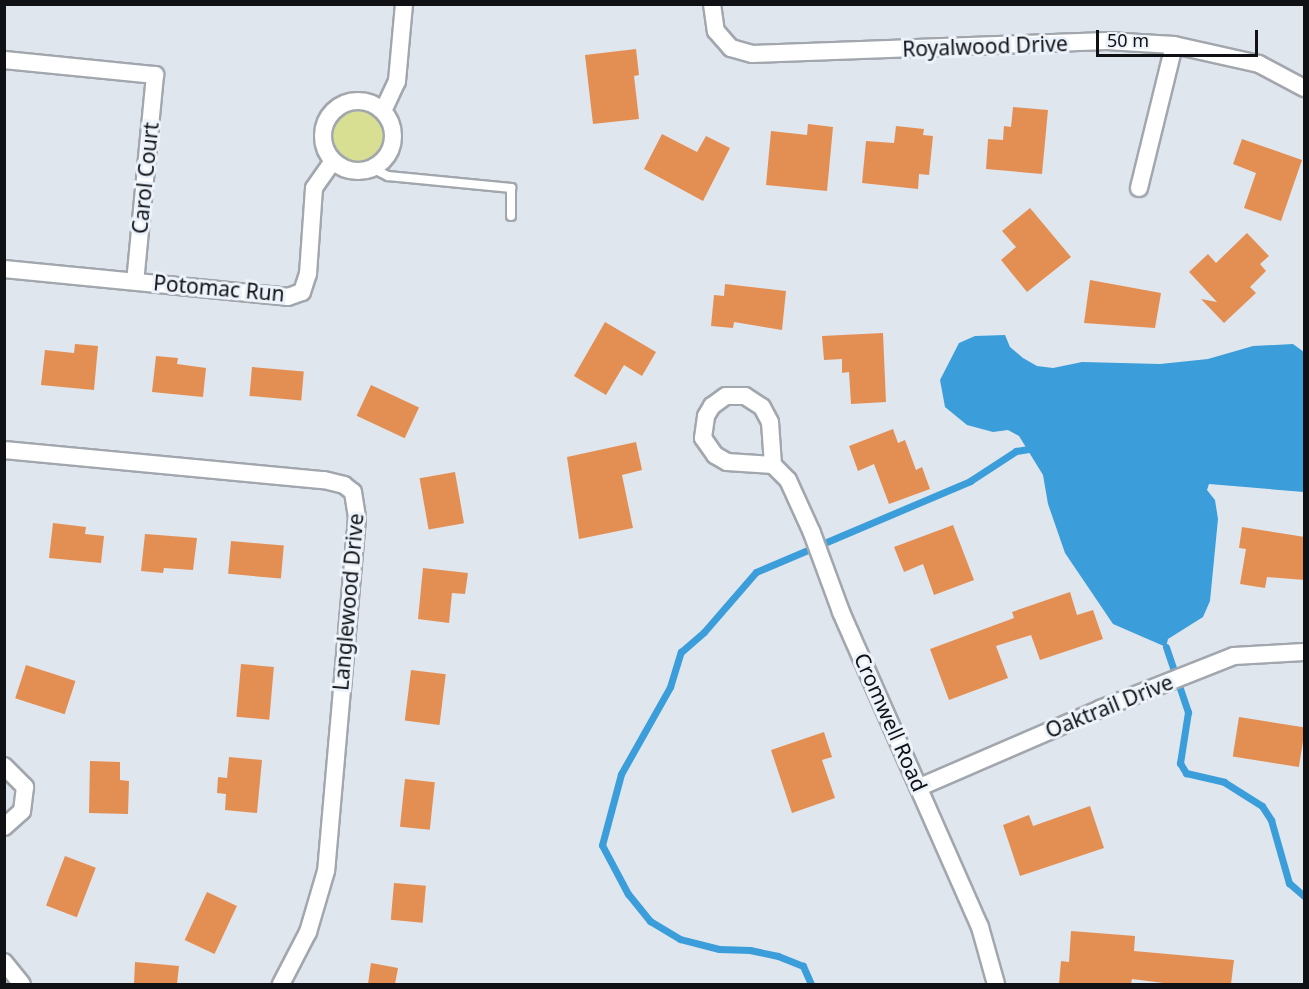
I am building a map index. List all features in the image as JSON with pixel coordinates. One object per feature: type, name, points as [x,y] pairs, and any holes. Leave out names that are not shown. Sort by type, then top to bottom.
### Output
[{"type":"street","points":[[383,111],[397,81],[404,4]]},
{"type":"street","name":"Royalwood Drive","points":[[712,4],[716,31],[731,48],[775,54],[1107,42],[1174,45],[1259,64],[1305,88]]},
{"type":"street","points":[[1139,188],[1174,45]]},
{"type":"street","name":"Carol Court","points":[[4,60],[155,75],[135,281]]},
{"type":"street","points":[[358,101],[383,111],[394,135],[391,149],[372,168],[358,171],[333,161],[322,136],[333,111],[358,101]]},
{"type":"street","name":"Potomac Run","points":[[4,269],[288,297],[302,292],[308,274],[314,188],[333,161]]},
{"type":"street","points":[[726,396],[745,396],[762,407],[770,422],[773,465],[727,462],[715,455],[703,438],[705,416],[712,406],[726,396]]},
{"type":"street","name":"Langlewood Drive","points":[[4,450],[324,480],[344,485],[353,492],[357,518],[326,871],[308,932],[281,984]]},
{"type":"street","name":"Cromwell Road","points":[[773,465],[788,480],[841,612],[920,787],[980,927],[996,984]]},
{"type":"street","name":"Oaktrail Drive","points":[[920,787],[1089,713],[1234,656],[1305,652]]},
{"type":"street","points":[[4,766],[25,787],[22,811],[4,826]]},
{"type":"street","points":[[4,962],[22,984]]},
{"type":"lane","points":[[372,168],[388,176],[511,188],[511,216]]},
{"type":"green space","points":[[357,110],[367,112],[375,118],[381,126],[383,136],[381,146],[375,154],[367,160],[357,162],[347,160],[339,154],[333,146],[331,136],[333,126],[339,118],[347,112]]},
{"type":"water","points":[[1005,335],[1010,347],[1023,358],[1037,366],[1053,368],[1082,362],[1160,364],[1208,359],[1253,346],[1293,344],[1304,352],[1304,492],[1209,484],[1207,490],[1215,500],[1218,519],[1210,601],[1203,617],[1168,639],[1166,647],[1113,624],[1065,553],[1048,504],[1043,475],[1019,436],[1008,430],[993,432],[967,425],[945,407],[940,380],[959,343],[975,336]]},
{"type":"building","points":[[636,49],[639,75],[634,76],[639,119],[593,124],[585,55]]},
{"type":"building","points":[[1013,107],[1048,110],[1042,174],[986,169],[988,139],[1003,140],[1004,126],[1011,127]]},
{"type":"building","points":[[808,124],[833,127],[827,191],[766,185],[771,131],[807,135]]},
{"type":"building","points":[[896,126],[924,129],[923,135],[933,136],[929,175],[919,174],[918,189],[862,183],[866,141],[894,143]]},
{"type":"building","points":[[662,134],[697,152],[706,136],[730,148],[703,201],[644,169]]},
{"type":"building","points":[[1242,139],[1302,160],[1281,221],[1244,208],[1256,173],[1233,164]]},
{"type":"building","points":[[1030,208],[1071,257],[1027,292],[1001,260],[1016,247],[1002,231]]},
{"type":"building","points":[[1247,233],[1269,256],[1260,264],[1266,271],[1250,287],[1256,293],[1224,323],[1201,299],[1217,302],[1189,272],[1208,254],[1216,263]]},
{"type":"building","points":[[1090,280],[1161,293],[1155,328],[1084,323]]},
{"type":"building","points":[[725,284],[786,291],[782,330],[734,322],[733,328],[711,326],[714,295],[724,296]]},
{"type":"building","points":[[605,322],[656,352],[642,376],[624,365],[606,395],[574,376]]},
{"type":"building","points":[[883,333],[886,402],[851,404],[849,372],[842,373],[842,359],[824,360],[822,336]]},
{"type":"building","points":[[75,344],[98,346],[94,390],[41,385],[45,350],[74,353]]},
{"type":"building","points":[[156,356],[178,358],[177,364],[206,368],[203,397],[152,392]]},
{"type":"building","points":[[252,367],[304,372],[301,400],[249,396]]},
{"type":"building","points":[[371,385],[419,407],[405,438],[357,416]]},
{"type":"building","points":[[893,429],[898,443],[905,440],[916,470],[922,467],[930,489],[889,504],[874,464],[858,471],[849,446]]},
{"type":"building","points":[[636,442],[642,470],[622,475],[633,528],[579,539],[567,457]]},
{"type":"building","points":[[455,472],[464,523],[429,529],[420,478]]},
{"type":"building","points":[[53,523],[86,527],[85,534],[104,536],[101,563],[49,558]]},
{"type":"building","points":[[953,525],[974,580],[934,595],[923,564],[904,572],[894,547]]},
{"type":"building","points":[[1242,527],[1305,537],[1305,580],[1267,577],[1265,588],[1240,584],[1246,549],[1239,548]]},
{"type":"building","points":[[145,534],[197,538],[193,570],[164,568],[163,573],[141,571]]},
{"type":"building","points":[[231,541],[284,546],[281,578],[228,574]]},
{"type":"building","points":[[423,568],[468,573],[465,594],[452,593],[449,623],[418,619]]},
{"type":"building","points":[[1070,592],[1077,615],[1093,610],[1103,639],[1040,660],[1031,635],[996,646],[1008,678],[949,700],[930,649],[1014,618],[1012,612]]},
{"type":"building","points":[[241,664],[274,667],[269,720],[236,717]]},
{"type":"building","points":[[26,665],[75,681],[65,714],[15,698]]},
{"type":"building","points":[[411,670],[446,674],[440,725],[405,721]]},
{"type":"building","points":[[1239,717],[1304,727],[1299,767],[1233,757]]},
{"type":"building","points":[[824,732],[832,757],[822,760],[835,798],[792,813],[771,750]]},
{"type":"building","points":[[229,757],[262,760],[257,813],[225,810],[226,794],[217,793],[218,777],[227,778]]},
{"type":"building","points":[[90,761],[120,762],[120,780],[129,781],[128,814],[89,813]]},
{"type":"building","points":[[405,779],[435,782],[430,830],[400,827]]},
{"type":"building","points":[[1090,806],[1104,848],[1020,876],[1003,825],[1029,815],[1033,826]]},
{"type":"building","points":[[65,856],[96,868],[77,917],[46,905]]},
{"type":"building","points":[[394,883],[426,886],[423,923],[391,920]]},
{"type":"building","points":[[207,892],[237,906],[215,954],[185,940]]},
{"type":"building","points":[[1071,931],[1135,936],[1134,951],[1234,960],[1231,984],[1171,984],[1132,979],[1131,984],[1059,984],[1061,961],[1069,962]]},
{"type":"building","points":[[135,962],[179,966],[177,984],[134,984]]},
{"type":"building","points":[[371,963],[398,968],[395,984],[368,984]]},
{"type":"waterway","points":[[811,984],[803,966],[778,956],[750,950],[719,949],[680,939],[650,921],[628,894],[602,845],[621,774],[670,687],[681,652],[704,632],[756,572],[970,481],[1016,451],[1029,449]]},
{"type":"waterway","points":[[1166,647],[1188,712],[1180,763],[1186,773],[1224,782],[1262,806],[1271,820],[1289,883],[1304,896]]}]
